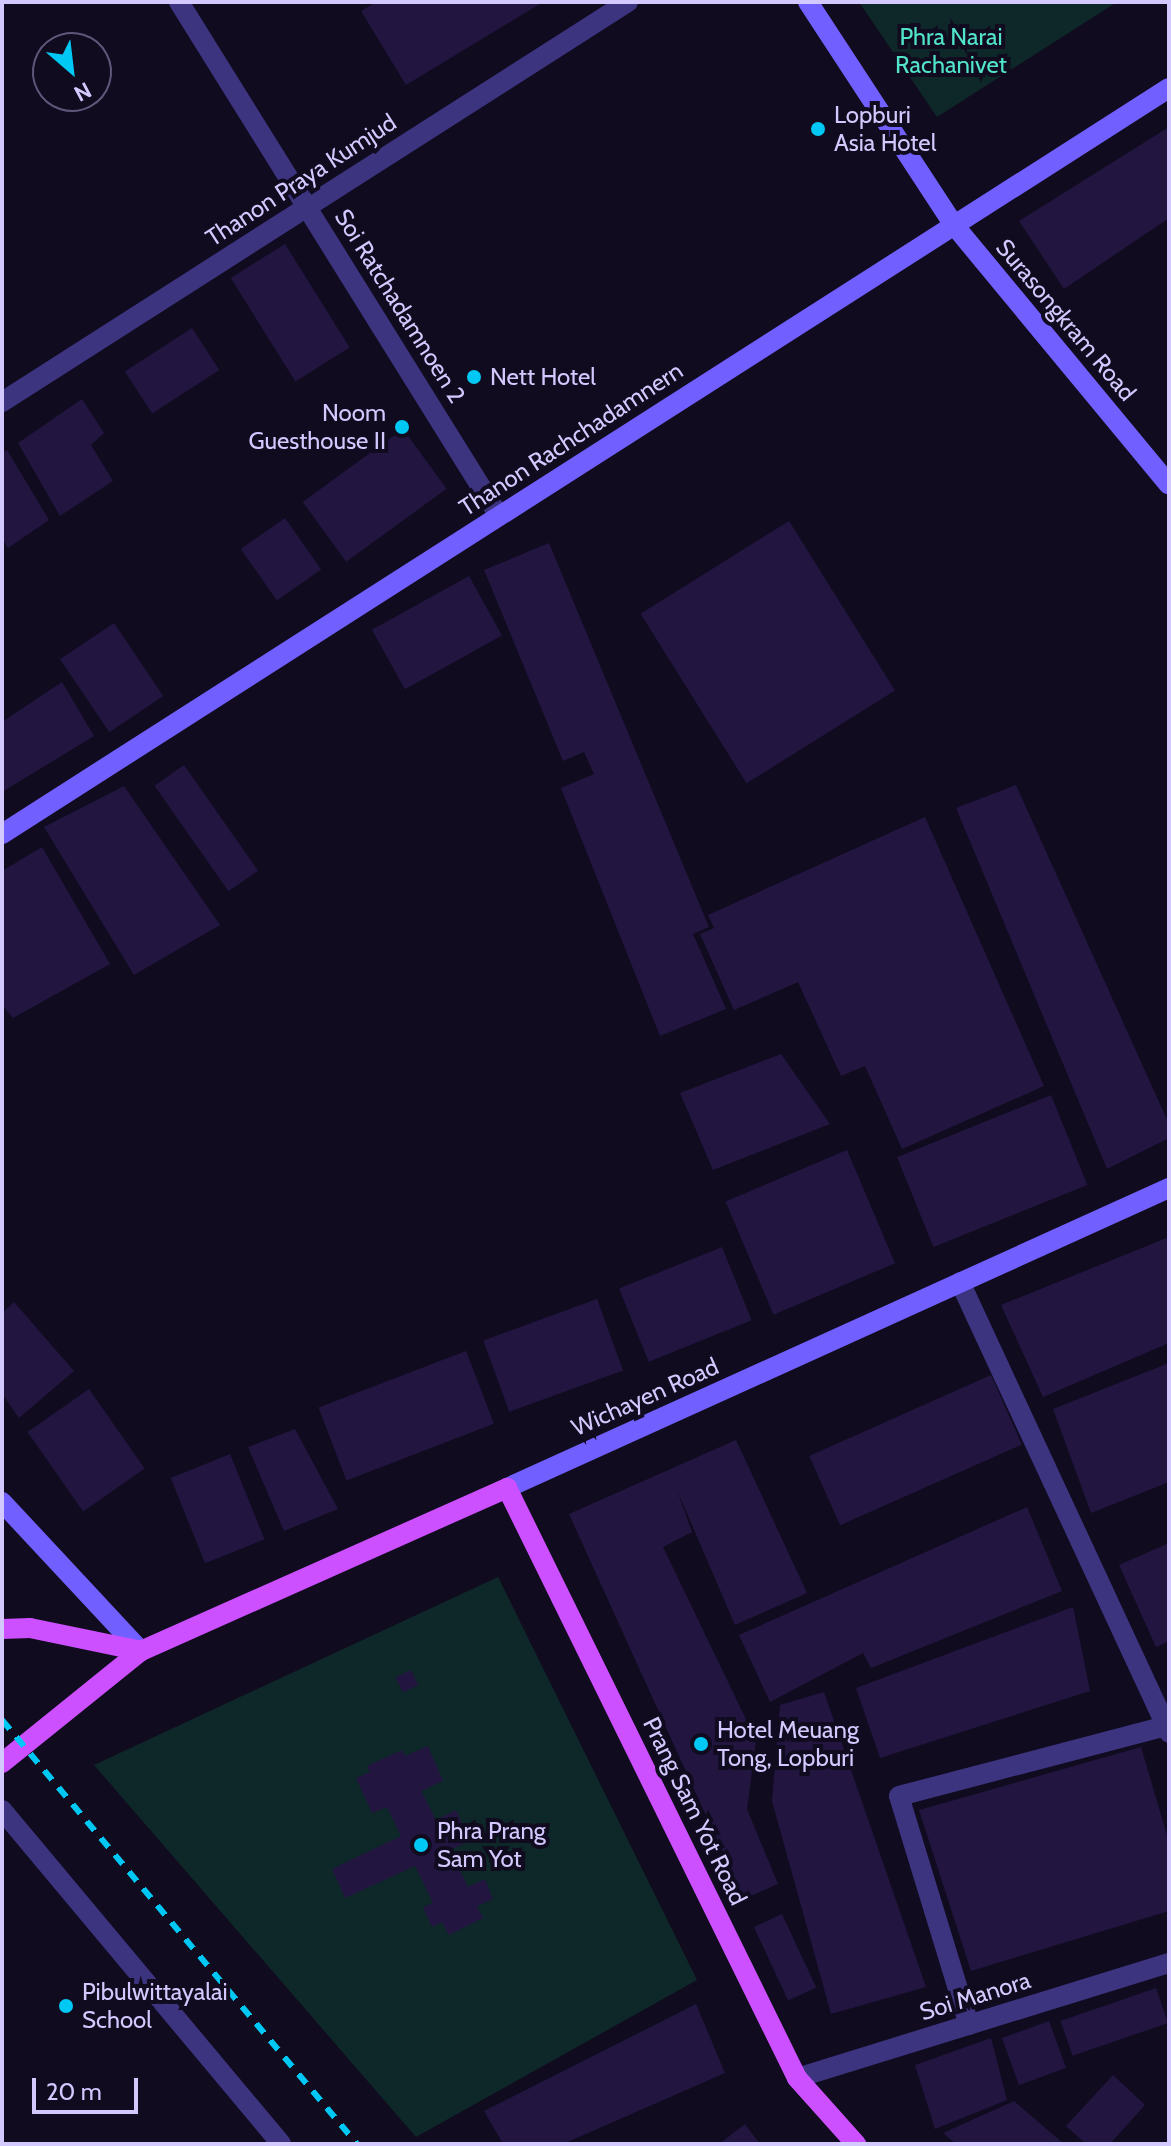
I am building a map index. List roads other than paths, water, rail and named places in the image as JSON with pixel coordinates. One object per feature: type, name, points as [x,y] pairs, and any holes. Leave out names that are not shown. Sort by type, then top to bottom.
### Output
[{"type":"main road","name":"Wichayen Road","points":[[2,1763],[141,1651],[507,1488]]},
{"type":"main road","name":"Prang Sam Yot Road","points":[[507,1488],[797,2078],[856,2144]]},
{"type":"main road","points":[[2,1629],[30,1628],[141,1651]]},
{"type":"street","name":"Soi Ratchadamnoen 2","points":[[179,2],[499,516]]},
{"type":"street","name":"Thanon Praya Kumjud","points":[[2,402],[628,2]]},
{"type":"street","name":"Surasongkram Road","points":[[808,2],[954,225],[1169,485]]},
{"type":"street","name":"Thanon Rachchadamnern","points":[[3,832],[1169,88]]},
{"type":"street","name":"Wichayen Road","points":[[507,1488],[1169,1188]]},
{"type":"street","points":[[960,1282],[1167,1729],[899,1796],[969,2025]]},
{"type":"street","points":[[2,1502],[141,1651]]},
{"type":"street","points":[[2,1810],[281,2144]]},
{"type":"street","name":"Soi Manora","points":[[797,2078],[1169,1963]]},
{"type":"railway","points":[[2,1720],[357,2144]]},
{"type":"place","name":"Lopburi Asia Hotel","points":[[818,129]]},
{"type":"place","name":"Nett Hotel","points":[[474,377]]},
{"type":"place","name":"Noom Guesthouse II","points":[[402,427]]},
{"type":"place","name":"Hotel Meuang Tong, Lopburi","points":[[701,1744]]},
{"type":"place","name":"Phra Prang Sam Yot","points":[[421,1845]]},
{"type":"place","name":"Pibulwittayalai School","points":[[66,2006]]},
{"type":"park label","name":"Phra Narai Rachanivet","points":[[951,51]]}]
